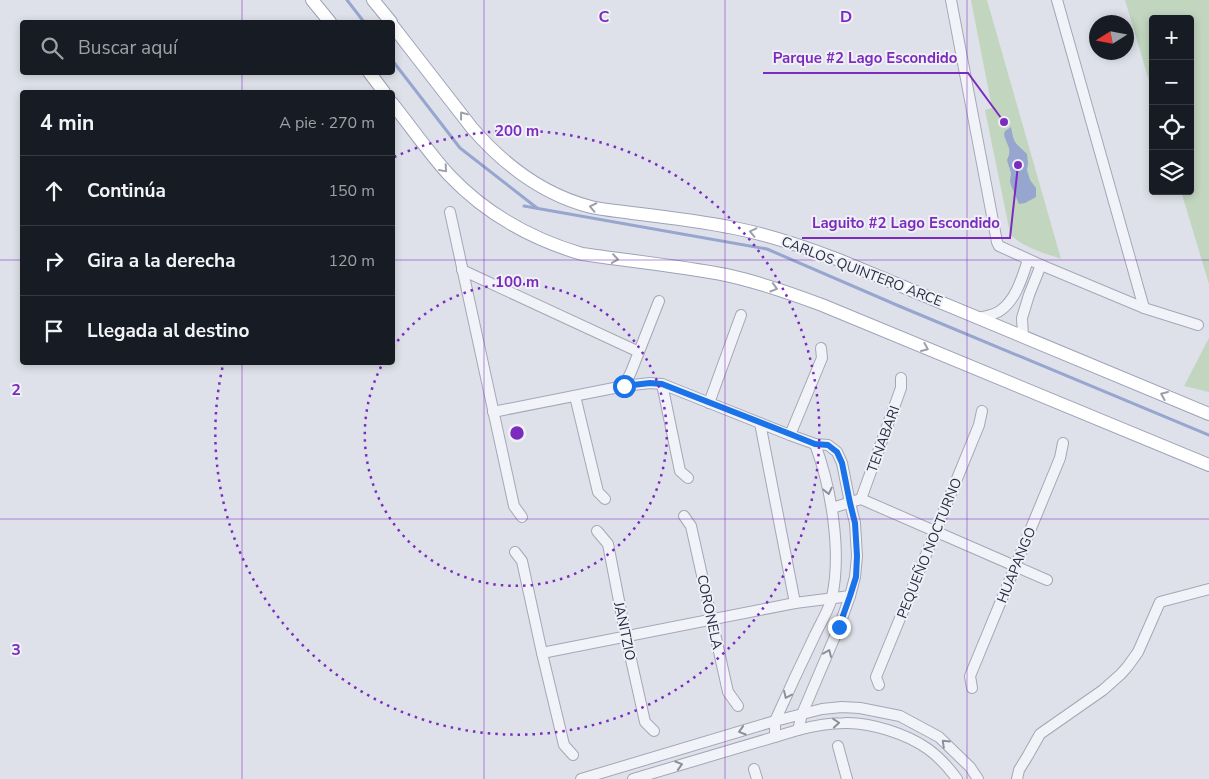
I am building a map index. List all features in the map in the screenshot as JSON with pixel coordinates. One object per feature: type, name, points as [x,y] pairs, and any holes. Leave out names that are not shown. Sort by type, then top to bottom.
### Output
[{"type":"main road","points":[[312,0],[328,20]]},
{"type":"main road","name":"CARLOS QUINTERO ARCE","points":[[373,0],[389,20]]},
{"type":"main road","name":"CARLOS QUINTERO ARCE","points":[[395,28],[484,142],[512,167],[559,196],[592,207],[734,228],[806,247],[1209,414]]},
{"type":"main road","points":[[371,75],[382,90]]},
{"type":"main road","points":[[395,107],[435,159],[465,191],[501,219],[540,240],[582,254],[725,275],[790,293],[840,312],[1209,466]]},
{"type":"street","points":[[950,0],[997,242],[1000,247],[1144,308],[1198,325]]},
{"type":"street","points":[[1057,0],[1144,308]]},
{"type":"street","points":[[450,212],[514,506],[522,517]]},
{"type":"street","points":[[978,318],[1002,310],[1017,291],[1028,260]]},
{"type":"street","points":[[1023,337],[1022,318],[1041,265]]},
{"type":"street","points":[[462,270],[639,352]]},
{"type":"street","points":[[1017,291],[1029,295]]},
{"type":"street","points":[[624,386],[659,301]]},
{"type":"street","points":[[709,403],[742,315]]},
{"type":"street","points":[[790,434],[822,358],[821,348]]},
{"type":"street","name":"TENABARI","points":[[861,499],[901,388],[901,378]]},
{"type":"street","points":[[493,412],[624,386],[650,383],[662,384],[815,444],[828,445],[837,452],[855,523],[856,577],[839,627],[802,714],[798,730]]},
{"type":"street","points":[[662,384],[680,471],[688,478]]},
{"type":"street","points":[[575,396],[598,492],[605,499]]},
{"type":"street","name":"PEQUEÑO NOCTURNO","points":[[879,684],[876,677],[980,425],[982,411]]},
{"type":"street","points":[[760,423],[795,603]]},
{"type":"street","name":"HUAPANGO","points":[[972,688],[970,676],[1060,458],[1063,443]]},
{"type":"street","points":[[775,737],[775,721],[832,598],[835,543],[832,508],[820,456],[815,444]]},
{"type":"street","points":[[832,508],[861,499],[1048,580]]},
{"type":"street","name":"CORONELA","points":[[684,516],[691,526],[728,692],[738,706]]},
{"type":"street","name":"JANITZIO","points":[[597,531],[608,544],[645,722],[654,731]]},
{"type":"street","points":[[515,552],[522,561],[564,745],[573,755]]},
{"type":"street","points":[[1018,779],[1019,770],[1040,734],[1103,690],[1128,666],[1138,652],[1160,602],[1209,589]]},
{"type":"street","points":[[542,653],[795,603],[850,596]]},
{"type":"street","points":[[582,779],[775,721],[822,709],[842,707],[860,708],[900,716],[939,737],[970,767],[978,779]]},
{"type":"street","points":[[633,779],[798,730],[818,725],[846,722],[879,727],[904,736],[927,748],[958,779]]},
{"type":"street","points":[[838,746],[847,779]]},
{"type":"green space","points":[[971,0],[987,0],[1061,259],[1026,246],[1010,233],[985,110],[992,108]]},
{"type":"green space","points":[[1125,0],[1209,0],[1209,284],[1182,195],[1194,195],[1194,15],[1149,15],[1149,81],[1134,30],[1134,15],[1129,15]]},
{"type":"green space","points":[[1209,338],[1209,392],[1184,386]]},
{"type":"water","points":[[1011,127],[1016,143],[1027,154],[1027,170],[1030,180],[1036,188],[1036,197],[1019,204],[1010,181],[1011,173],[1007,160],[1009,149],[1004,134]]},
{"type":"waterway","points":[[347,0],[362,20]]},
{"type":"waterway","points":[[395,64],[460,148],[537,208]]},
{"type":"waterway","points":[[524,206],[767,249],[1209,435]]},
{"type":"place","name":"Parque #2 Lago Escondido","points":[[1004,122]]},
{"type":"place","name":"Laguito #2 Lago Escondido","points":[[1018,165]]},
{"type":"route","points":[[624,386],[650,383],[662,384],[815,444],[828,445],[837,452],[842,463],[855,523],[857,556],[856,577],[839,627]]}]
